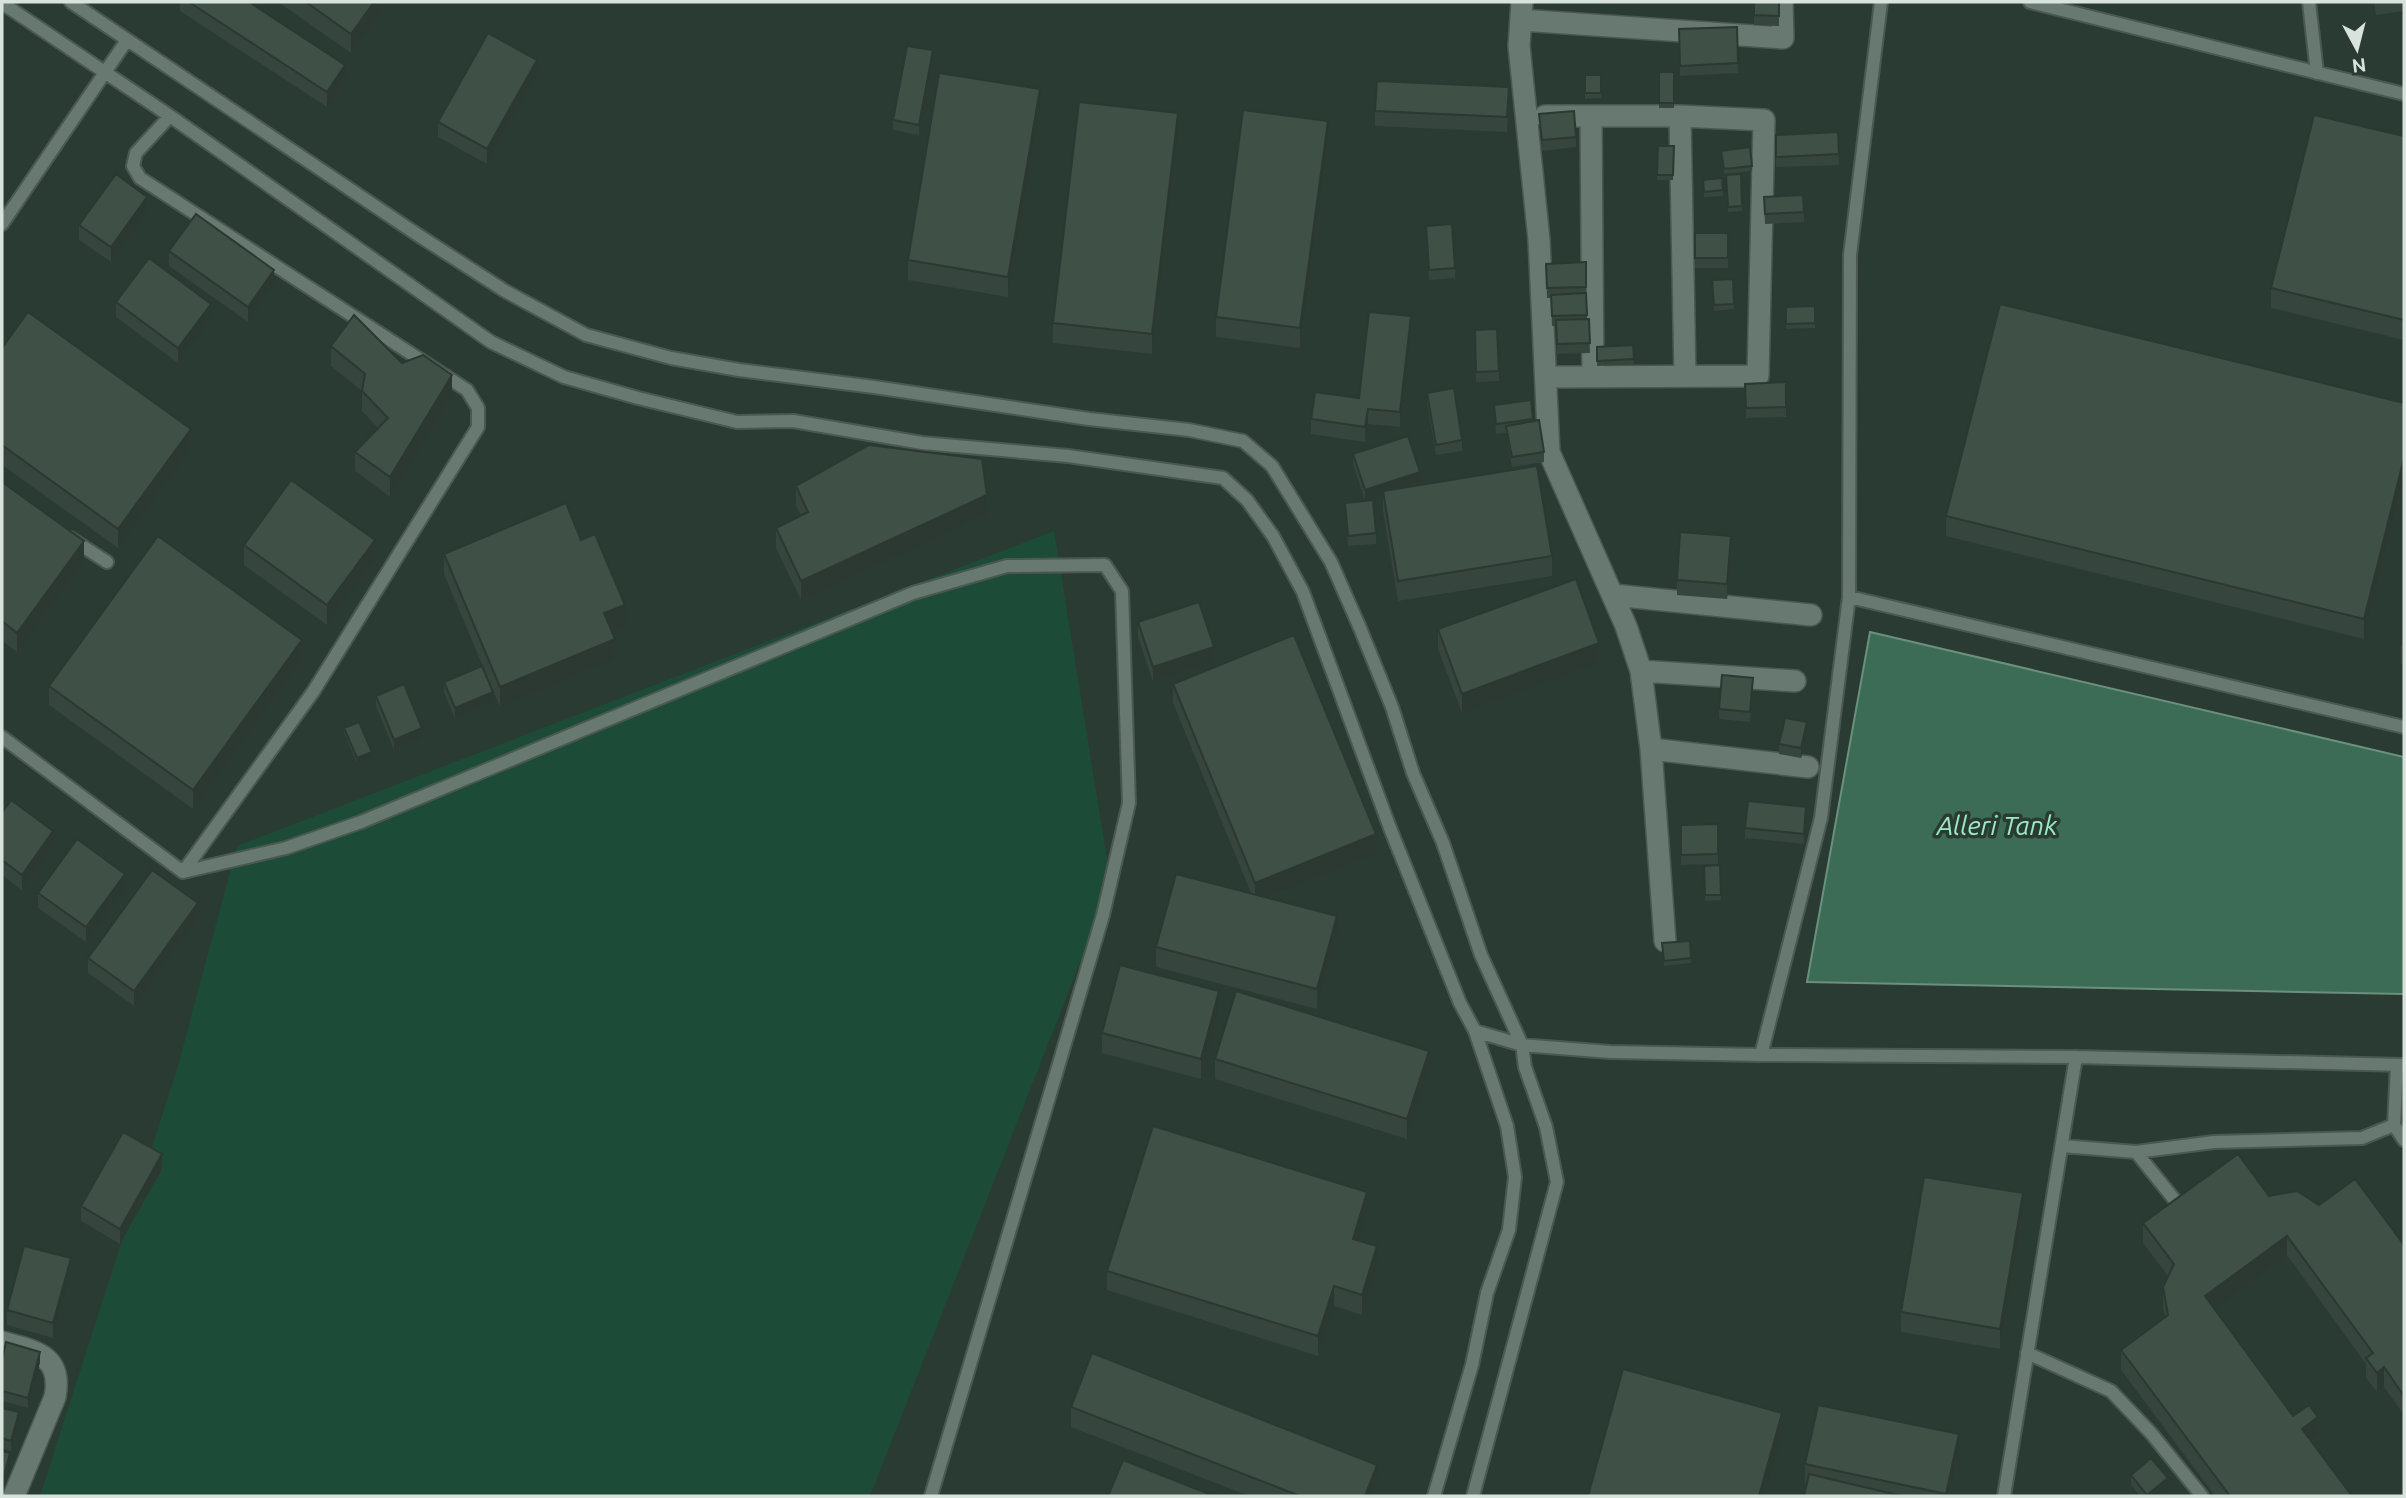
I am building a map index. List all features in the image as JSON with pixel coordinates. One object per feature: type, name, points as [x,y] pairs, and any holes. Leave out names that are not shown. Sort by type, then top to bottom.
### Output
[{"type":"street","points":[[1665,941],[1651,749],[1641,671],[1613,595],[1549,452],[1539,240],[1519,46],[1521,11],[1783,38],[1782,2]]},
{"type":"street","points":[[1526,116],[1680,116],[1764,120],[1758,376],[1546,377]]},
{"type":"street","points":[[1591,116],[1593,377]]},
{"type":"street","points":[[1680,116],[1685,376]]},
{"type":"street","points":[[1613,595],[1811,615]]},
{"type":"street","points":[[1641,671],[1795,681]]},
{"type":"street","points":[[1651,749],[1808,767]]},
{"type":"street","points":[[2,1342],[37,1352],[50,1360],[58,1382],[55,1397],[14,1496]]},
{"type":"lane","points":[[71,2],[418,236],[505,290],[586,335],[671,358],[739,370],[1088,419],[1189,430],[1243,441],[1272,466],[1301,509],[1331,562],[1392,708],[1413,773],[1443,843],[1480,955],[1522,1045],[1525,1067],[1546,1127],[1557,1182],[1473,1496]]},
{"type":"lane","points":[[1761,1055],[1821,818],[1849,597],[1850,255],[1881,2]]},
{"type":"lane","points":[[2030,2],[2404,94]]},
{"type":"lane","points":[[2309,2],[2317,73]]},
{"type":"lane","points":[[2,3],[170,116],[491,342],[564,377],[737,422],[793,421],[922,443],[1068,456],[1223,478],[1247,500],[1273,536],[1303,592],[1390,828],[1460,1003],[1475,1031],[1507,1126],[1516,1177],[1508,1230],[1487,1293],[1472,1365],[1434,1496]]},
{"type":"lane","points":[[2,224],[127,40]]},
{"type":"lane","points":[[170,116],[136,153],[133,166],[140,178],[467,390],[478,408],[478,427],[313,691],[183,872]]},
{"type":"lane","points":[[60,532],[107,562]]},
{"type":"lane","points":[[2,737],[183,872],[286,848],[361,822],[913,593],[1007,566],[1105,565],[1122,591],[1129,803],[1102,915],[931,1496]]},
{"type":"lane","points":[[1849,597],[2404,727]]},
{"type":"lane","points":[[1475,1031],[1522,1045],[1610,1052],[2076,1057],[2400,1065],[2394,1125],[2404,1140]]},
{"type":"lane","points":[[2004,1496],[2076,1057]]},
{"type":"lane","points":[[2062,1146],[2136,1152],[2214,1142],[2362,1138],[2394,1125]]},
{"type":"lane","points":[[2136,1152],[2178,1204]]},
{"type":"lane","points":[[2027,1353],[2111,1391],[2151,1433],[2202,1496]]},
{"type":"shaded area","points":[[1054,531],[1111,884],[870,1496],[40,1496],[178,1066],[237,846]]},
{"type":"water","name":"Alleri Tank","points":[[1870,632],[2404,757],[2404,994],[1807,982]]},
{"type":"building","points":[[189,2],[249,2],[345,65],[327,92]]},
{"type":"building","points":[[306,2],[374,2],[351,34]]},
{"type":"building","points":[[1754,2],[1779,2],[1779,16],[1754,15]]},
{"type":"building","points":[[1737,27],[1738,63],[1680,66],[1679,29]]},
{"type":"building","points":[[488,33],[537,60],[487,149],[438,122]]},
{"type":"building","points":[[907,46],[933,50],[919,125],[893,120]]},
{"type":"building","points":[[1659,72],[1674,72],[1674,103],[1659,103]]},
{"type":"building","points":[[939,73],[1040,89],[1008,277],[908,260]]},
{"type":"building","points":[[1585,75],[1601,75],[1601,93],[1585,93]]},
{"type":"building","points":[[1377,81],[1509,87],[1507,117],[1375,111]]},
{"type":"building","points":[[1079,102],[1178,113],[1152,334],[1053,323]]},
{"type":"building","points":[[1243,110],[1328,121],[1300,328],[1216,317]]},
{"type":"building","points":[[1574,111],[1576,137],[1542,140],[1539,114]]},
{"type":"building","points":[[2314,115],[2404,136],[2404,320],[2271,288]]},
{"type":"building","points":[[1838,132],[1839,154],[1776,157],[1776,135]]},
{"type":"building","points":[[1658,146],[1674,146],[1673,175],[1657,175]]},
{"type":"building","points":[[1750,147],[1752,166],[1724,169],[1721,151]]},
{"type":"building","points":[[116,174],[147,197],[111,247],[79,225]]},
{"type":"building","points":[[1741,174],[1742,206],[1728,207],[1726,175]]},
{"type":"building","points":[[1722,178],[1723,190],[1704,192],[1703,180]]},
{"type":"building","points":[[1803,195],[1804,212],[1765,214],[1764,197]]},
{"type":"building","points":[[196,214],[274,270],[248,307],[169,251]]},
{"type":"building","points":[[1452,224],[1455,268],[1429,270],[1426,226]]},
{"type":"building","points":[[1695,233],[1728,233],[1728,258],[1695,258]]},
{"type":"building","points":[[149,258],[211,304],[178,348],[116,302]]},
{"type":"building","points":[[1586,262],[1586,287],[1547,288],[1546,264]]},
{"type":"building","points":[[1733,279],[1734,304],[1714,305],[1712,280]]},
{"type":"building","points":[[1586,293],[1587,315],[1552,316],[1551,295]]},
{"type":"building","points":[[2000,304],[2404,403],[2404,458],[2364,619],[1946,516]]},
{"type":"building","points":[[1815,306],[1815,323],[1786,324],[1786,307]]},
{"type":"building","points":[[28,312],[191,429],[118,529],[2,445],[2,348]]},
{"type":"building","points":[[1369,312],[1411,316],[1400,412],[1368,409],[1365,427],[1311,419],[1315,392],[1359,398]]},
{"type":"building","points":[[354,315],[402,363],[423,355],[452,375],[390,477],[355,452],[388,418],[362,391],[365,374],[331,346]]},
{"type":"building","points":[[1589,319],[1590,343],[1557,344],[1556,320]]},
{"type":"building","points":[[1497,329],[1499,371],[1476,372],[1475,330]]},
{"type":"building","points":[[1633,345],[1634,359],[1597,361],[1597,347]]},
{"type":"building","points":[[1786,382],[1786,407],[1746,408],[1745,384]]},
{"type":"building","points":[[1454,388],[1462,440],[1436,445],[1427,393]]},
{"type":"building","points":[[1531,400],[1533,419],[1496,424],[1494,405]]},
{"type":"building","points":[[1539,420],[1544,452],[1512,457],[1506,426]]},
{"type":"building","points":[[1408,436],[1420,472],[1365,490],[1353,454]]},
{"type":"building","points":[[869,445],[982,459],[987,495],[801,581],[776,528],[808,512],[796,486]]},
{"type":"building","points":[[1537,466],[1552,556],[1398,581],[1383,491]]},
{"type":"building","points":[[291,480],[375,540],[327,605],[244,545]]},
{"type":"building","points":[[2,482],[84,541],[17,633],[2,621]]},
{"type":"building","points":[[1373,500],[1376,533],[1348,536],[1345,503]]},
{"type":"building","points":[[566,503],[581,540],[595,534],[625,605],[604,613],[615,639],[500,687],[444,554]]},
{"type":"building","points":[[1680,532],[1731,536],[1727,584],[1677,580]]},
{"type":"building","points":[[158,536],[302,640],[193,790],[49,686]]},
{"type":"building","points":[[1576,579],[1599,643],[1462,694],[1438,629]]},
{"type":"building","points":[[1199,602],[1214,647],[1153,667],[1138,622]]},
{"type":"building","points":[[1294,635],[1376,834],[1255,883],[1173,684]]},
{"type":"building","points":[[482,666],[493,692],[455,708],[444,682]]},
{"type":"building","points":[[1722,675],[1753,678],[1750,712],[1719,709]]},
{"type":"building","points":[[404,684],[422,728],[394,740],[376,696]]},
{"type":"building","points":[[1785,718],[1807,722],[1801,748],[1779,744]]},
{"type":"building","points":[[359,722],[372,752],[357,758],[344,728]]},
{"type":"building","points":[[11,800],[53,831],[22,875],[2,860],[2,813]]},
{"type":"building","points":[[1748,801],[1806,807],[1804,834],[1745,828]]},
{"type":"building","points":[[1718,824],[1718,854],[1681,855],[1681,825]]},
{"type":"building","points":[[77,839],[125,874],[86,927],[38,893]]},
{"type":"building","points":[[1720,865],[1721,895],[1705,895],[1704,866]]},
{"type":"building","points":[[152,870],[198,903],[134,991],[88,958]]},
{"type":"building","points":[[1176,874],[1337,916],[1317,989],[1156,947]]},
{"type":"building","points":[[1690,941],[1691,958],[1664,961],[1662,943]]},
{"type":"building","points":[[1120,965],[1219,991],[1201,1059],[1102,1033]]},
{"type":"building","points":[[1236,991],[1429,1051],[1407,1119],[1215,1059]]},
{"type":"building","points":[[1153,1126],[1367,1192],[1353,1239],[1377,1246],[1362,1295],[1334,1286],[1318,1336],[1107,1271]]},
{"type":"building","points":[[123,1132],[162,1154],[120,1229],[81,1206]]},
{"type":"building","points":[[2238,1154],[2269,1196],[2297,1191],[2319,1205],[2355,1179],[2404,1245],[2404,1396],[2384,1367],[2377,1373],[2366,1358],[2373,1353],[2287,1236],[2205,1296],[2293,1416],[2309,1405],[2318,1417],[2302,1429],[2352,1496],[2230,1496],[2121,1350],[2168,1315],[2163,1287],[2174,1264],[2143,1223]]},
{"type":"building","points":[[1924,1177],[2023,1193],[2000,1329],[1901,1312]]},
{"type":"building","points":[[24,1246],[71,1258],[53,1323],[7,1310]]},
{"type":"building","points":[[6,1342],[40,1352],[28,1398],[2,1391],[2,1360]]},
{"type":"building","points":[[1092,1353],[1377,1465],[1365,1496],[1300,1496],[1071,1407]]},
{"type":"building","points":[[1623,1369],[1782,1413],[1759,1496],[1588,1496]]},
{"type":"building","points":[[1818,1405],[1959,1434],[1946,1494],[1805,1464]]},
{"type":"building","points":[[2,1408],[19,1412],[11,1441],[2,1438]]},
{"type":"building","points":[[2,1451],[10,1453],[2,1483]]},
{"type":"building","points":[[2151,1458],[2168,1478],[2147,1495],[2131,1475]]},
{"type":"building","points":[[1123,1460],[1214,1496],[1108,1496]]},
{"type":"building","points":[[1809,1474],[1902,1496],[1804,1496]]}]
